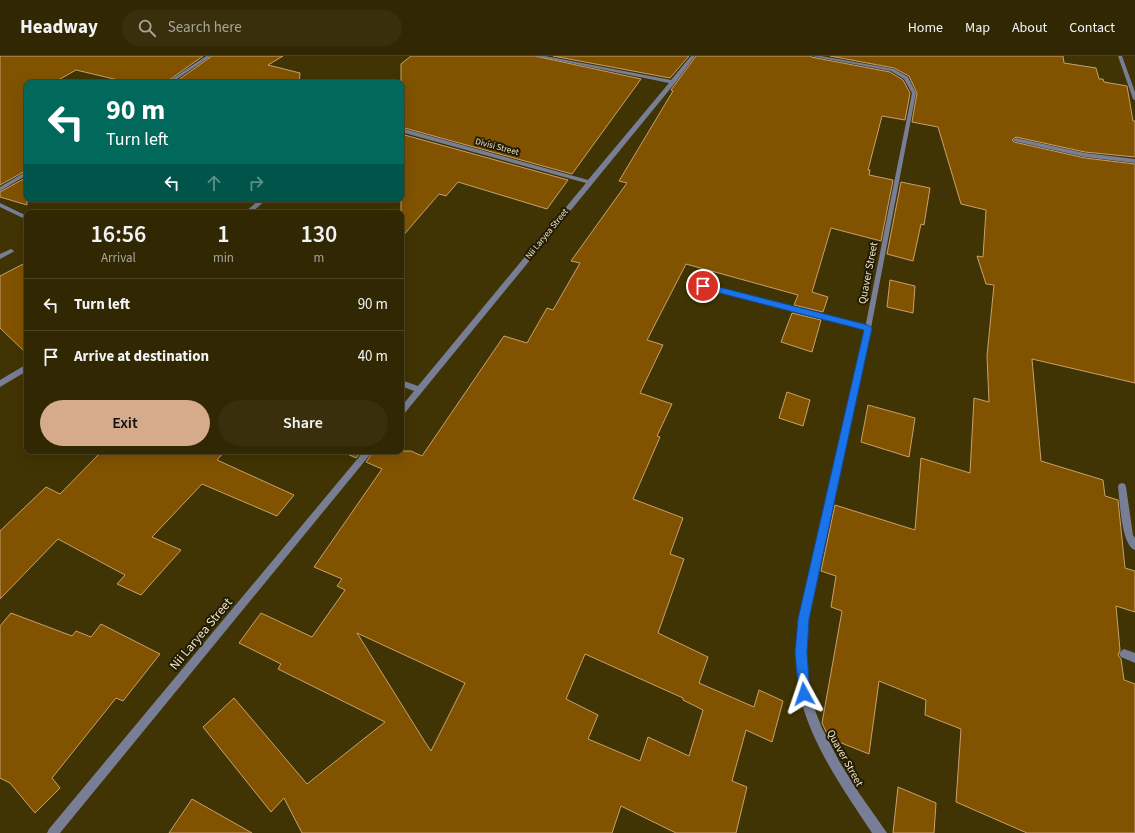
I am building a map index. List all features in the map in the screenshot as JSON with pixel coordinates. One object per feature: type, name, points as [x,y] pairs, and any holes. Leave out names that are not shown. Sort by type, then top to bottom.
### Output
[{"type":"street","points":[[173,80],[209,56]]},
{"type":"street","points":[[538,56],[673,82]]},
{"type":"street","name":"Nii Laryea Street","points":[[404,408],[693,56]]},
{"type":"street","name":"Quaver Street","points":[[813,56],[892,70],[906,78],[914,93],[868,328],[804,619],[801,653],[804,694],[822,743],[850,791],[876,829],[881,833]]},
{"type":"street","points":[[1120,56],[1135,99]]},
{"type":"street","name":"Divisi Street","points":[[404,131],[589,182]]},
{"type":"street","points":[[1016,140],[1085,155],[1135,161]]},
{"type":"street","points":[[0,189],[24,175]]},
{"type":"street","points":[[251,210],[260,202]]},
{"type":"street","points":[[0,205],[24,217]]},
{"type":"street","points":[[0,257],[11,251]]},
{"type":"street","points":[[703,286],[868,328]]},
{"type":"street","points":[[0,384],[24,369]]},
{"type":"street","points":[[404,383],[419,390]]},
{"type":"street","name":"Nii Laryea Street","points":[[53,833],[367,454]]},
{"type":"street","points":[[1122,487],[1129,536],[1135,546]]},
{"type":"street","points":[[1124,654],[1135,658]]},
{"type":"building","points":[[0,56],[203,56],[169,80],[118,80],[76,70],[58,80],[24,80],[24,172],[0,185]]},
{"type":"building","points":[[212,56],[283,56],[268,65],[300,73],[299,80],[178,80]]},
{"type":"building","points":[[411,56],[535,56],[641,79],[572,174],[404,128],[404,80],[401,80],[401,64]]},
{"type":"building","points":[[553,56],[689,56],[670,78]]},
{"type":"building","points":[[696,56],[810,56],[890,72],[903,80],[910,93],[905,120],[882,116],[868,170],[870,170],[869,175],[893,180],[881,241],[831,228],[812,292],[828,297],[823,312],[794,305],[798,295],[686,264],[647,340],[663,345],[640,393],[672,404],[657,436],[660,437],[633,499],[683,518],[670,554],[684,559],[658,633],[708,657],[699,683],[754,707],[759,690],[783,701],[772,742],[746,730],[732,781],[747,787],[736,833],[676,833],[621,806],[612,833],[302,833],[284,798],[271,812],[203,727],[234,698],[307,784],[385,722],[278,669],[281,664],[239,643],[261,613],[312,637],[345,590],[337,586],[342,579],[314,567],[382,469],[366,462],[372,454],[404,454],[404,451],[411,451],[422,456],[504,336],[527,343],[547,308],[553,310],[580,263],[571,261],[627,183],[619,181],[673,91],[671,90]],"holes":[[[357,633],[465,683],[431,751]],[[585,654],[683,698],[683,700],[703,710],[689,756],[648,737],[640,761],[588,739],[598,715],[566,699]]]},
{"type":"building","points":[[830,56],[1063,56],[1064,63],[1096,68],[1099,79],[1103,79],[1104,82],[1127,86],[1133,121],[1135,121],[1135,157],[1085,152],[1016,137],[1012,140],[1014,142],[1085,158],[1135,164],[1135,383],[1032,359],[1041,461],[1103,480],[1105,496],[1118,500],[1125,568],[1135,571],[1135,612],[1116,606],[1120,650],[1118,655],[1121,659],[1124,680],[1135,684],[1135,833],[1027,833],[956,802],[961,729],[925,715],[926,700],[879,681],[869,754],[829,738],[822,723],[842,611],[831,607],[836,576],[821,571],[835,505],[915,530],[921,458],[970,473],[974,398],[989,402],[987,356],[994,285],[986,284],[977,256],[983,257],[986,210],[961,204],[938,127],[912,122],[917,93],[909,76],[894,68]]},
{"type":"building","points":[[404,135],[568,180],[547,209],[458,182],[446,196],[439,194],[404,235],[404,210],[401,210],[401,202],[404,202]]},
{"type":"building","points":[[24,179],[24,202],[27,202],[27,205],[0,197],[0,192]]},
{"type":"building","points":[[901,182],[930,188],[924,225],[921,224],[913,261],[887,254]]},
{"type":"building","points":[[24,264],[24,351],[0,328],[0,276]]},
{"type":"building","points":[[890,280],[915,286],[913,313],[887,307]]},
{"type":"building","points":[[792,313],[821,320],[812,352],[781,342]]},
{"type":"building","points":[[787,392],[810,400],[803,426],[779,418]]},
{"type":"building","points":[[868,405],[915,418],[909,457],[861,442]]},
{"type":"building","points":[[99,454],[222,454],[217,460],[294,495],[277,516],[202,484],[152,537],[181,550],[141,595],[117,584],[125,575],[58,539],[0,599],[0,531],[46,487],[60,494]]},
{"type":"building","points":[[347,454],[359,454],[356,458]]},
{"type":"building","points":[[11,613],[72,636],[76,631],[91,637],[101,624],[160,654],[123,701],[116,698],[52,778],[60,788],[35,813],[10,783],[0,778],[0,626]]},
{"type":"building","points":[[898,787],[936,803],[934,833],[893,833]]},
{"type":"building","points":[[192,799],[252,833],[169,833]]},
{"type":"route","points":[[703,286],[868,328],[804,619],[801,653],[804,694]]}]
